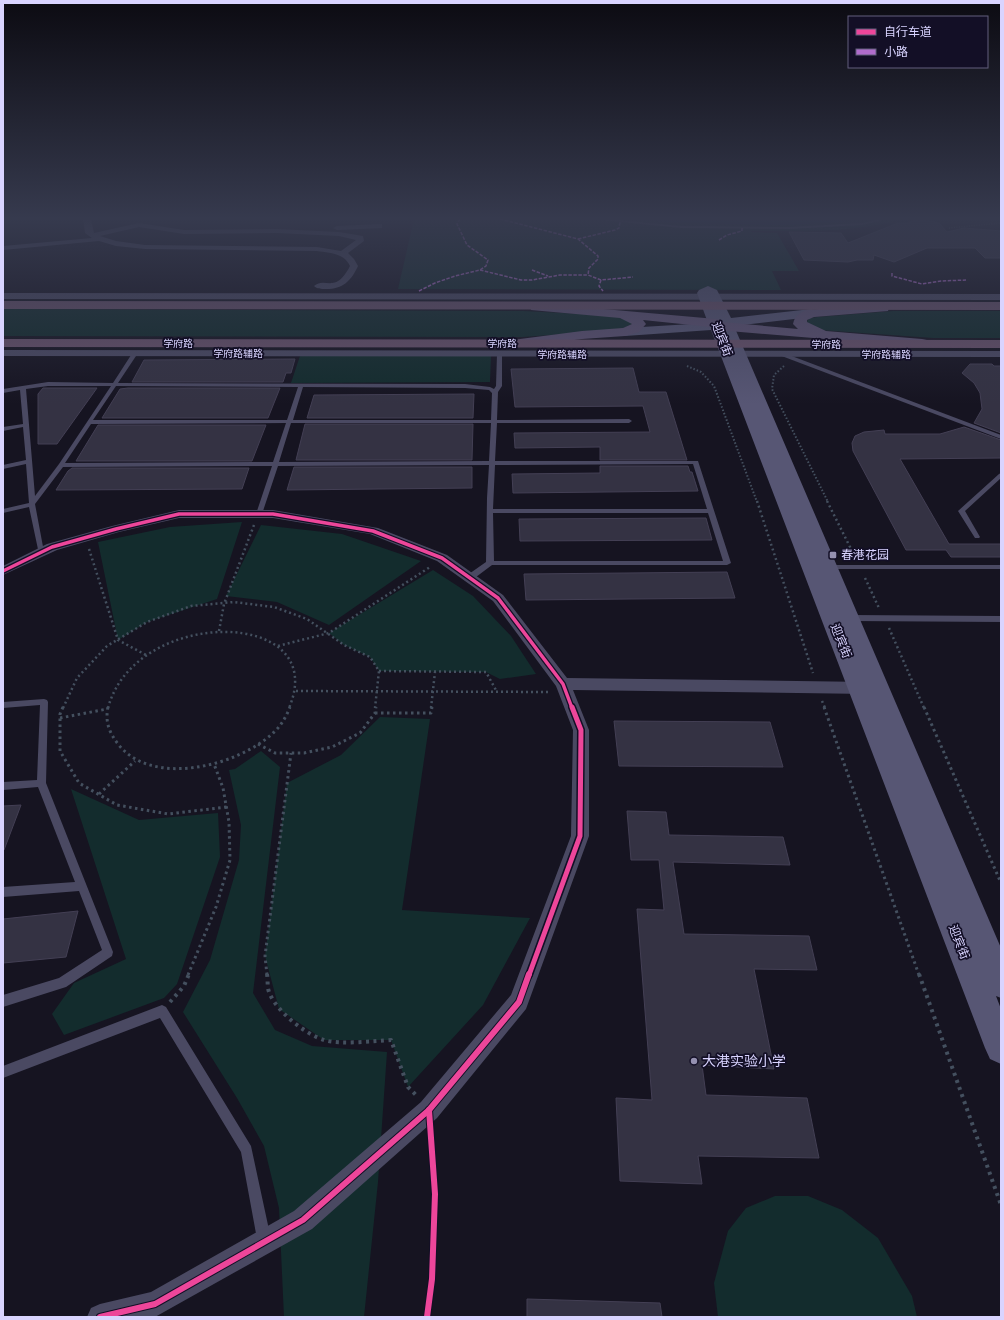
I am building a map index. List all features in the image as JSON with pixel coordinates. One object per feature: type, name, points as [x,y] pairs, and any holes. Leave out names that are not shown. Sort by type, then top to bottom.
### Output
[{"type":"highway","points":[[3,305],[510,306],[712,302],[906,306],[1001,306]]},
{"type":"highway","name":"学府路","points":[[3,343],[518,343],[726,337],[940,344],[1001,344]]},
{"type":"main road","name":"迎宾街","points":[[712,302],[868,688],[1001,1048]]},
{"type":"main road","points":[[510,306],[615,313],[726,337],[811,313],[906,306]]},
{"type":"main road","points":[[615,313],[627,316],[638,322],[637,326],[626,332]]},
{"type":"main road","points":[[811,313],[801,318],[800,324],[813,331],[846,336],[940,344]]},
{"type":"main road","points":[[518,343],[582,335],[626,332],[726,337],[846,336]]},
{"type":"main road","name":"迎宾街","points":[[726,337],[848,618],[868,688],[1001,983]]},
{"type":"street","points":[[311,286],[338,285],[345,281]]},
{"type":"street","points":[[3,296],[712,302],[1001,297]]},
{"type":"street","name":"学府路辅路","points":[[3,353],[500,354],[726,337],[781,354],[1001,354]]},
{"type":"street","points":[[3,571],[52,547],[179,514],[273,514],[373,530],[442,558],[498,598],[564,688],[581,730],[580,836],[519,1002],[428,1110],[303,1220],[155,1304],[100,1317]]},
{"type":"street","points":[[564,688],[868,688]]},
{"type":"lane","points":[[3,510],[32,504],[61,465],[135,353]]},
{"type":"lane","points":[[490,563],[490,511],[495,392],[499,386],[500,354]]},
{"type":"lane","points":[[781,354],[1001,437]]},
{"type":"lane","points":[[3,391],[48,384],[465,386],[490,389],[495,392]]},
{"type":"lane","points":[[259,514],[301,385]]},
{"type":"lane","points":[[23,387],[32,504],[41,552]]},
{"type":"lane","points":[[89,422],[629,421]]},
{"type":"lane","points":[[3,429],[26,424]]},
{"type":"lane","points":[[3,466],[29,461]]},
{"type":"lane","points":[[61,465],[696,462],[727,564],[490,563],[469,578]]},
{"type":"lane","points":[[977,537],[961,511],[1001,475]]},
{"type":"lane","points":[[490,511],[711,511]]},
{"type":"lane","points":[[826,566],[1001,567]]},
{"type":"lane","points":[[848,618],[1001,619]]},
{"type":"lane","points":[[3,705],[44,702],[41,783],[108,952],[62,983],[3,1001]]},
{"type":"lane","points":[[3,786],[41,783]]},
{"type":"lane","points":[[3,892],[82,886]]},
{"type":"lane","points":[[3,1072],[162,1011],[247,1150],[265,1242]]},
{"type":"path","points":[[686,366],[702,372],[714,386],[758,504],[817,687],[1001,1205]]},
{"type":"path","points":[[219,631],[224,604],[259,514]]},
{"type":"path","points":[[86,537],[118,640],[146,655]]},
{"type":"path","points":[[278,646],[329,633],[442,558]]},
{"type":"path","points":[[227,807],[168,814],[117,805],[79,783],[60,751],[60,714],[77,678],[108,646],[147,622],[191,606],[234,602],[274,607],[307,619],[344,645],[370,657],[379,671],[375,713],[360,733],[332,747],[304,754],[275,753],[258,744]]},
{"type":"path","points":[[219,631],[246,632],[268,640],[278,646],[285,653],[295,671],[296,691],[288,713],[272,734],[244,752],[214,764],[181,769],[151,765],[135,761],[124,752],[109,732],[107,709],[116,686],[134,664],[160,647],[189,636],[219,631]]},
{"type":"path","points":[[379,671],[486,672],[497,692]]},
{"type":"path","points":[[375,713],[431,714],[435,672]]},
{"type":"path","points":[[296,691],[497,692],[564,688]]},
{"type":"path","points":[[60,718],[107,709]]},
{"type":"path","points":[[291,753],[266,956],[269,992],[279,1009],[303,1029],[324,1040],[356,1042],[391,1040],[408,1087],[428,1110]]},
{"type":"path","points":[[98,794],[135,761]]},
{"type":"path","points":[[162,1011],[184,986],[218,900],[230,860],[227,807],[223,788],[214,764]]},
{"type":"green space","points":[[400,281],[777,281],[781,290],[398,289]]},
{"type":"green space","points":[[3,309],[524,311],[620,316],[634,323],[620,330],[523,337],[3,336]]},
{"type":"green space","points":[[893,311],[1001,311],[1001,338],[933,338],[820,330],[808,324],[807,321],[810,318],[818,317]]},
{"type":"green space","points":[[300,356],[491,356],[490,382],[291,383]]},
{"type":"green space","points":[[242,522],[217,599],[147,622],[118,640],[98,542],[170,527]]},
{"type":"green space","points":[[261,525],[342,534],[421,561],[329,625],[277,602],[226,596]]},
{"type":"green space","points":[[433,570],[473,596],[511,636],[536,674],[500,679],[486,672],[379,671],[370,657],[344,645],[329,633]]},
{"type":"green space","points":[[380,717],[430,719],[402,910],[530,918],[483,1005],[408,1087],[391,1040],[324,1040],[279,1009],[265,956],[287,783],[341,755]]},
{"type":"green space","points":[[261,751],[280,767],[253,993],[275,1030],[312,1046],[387,1052],[378,1182],[364,1317],[284,1317],[279,1208],[264,1146],[237,1098],[183,1012],[210,960],[239,860],[241,825],[229,770],[235,769]]},
{"type":"green space","points":[[71,789],[139,820],[218,813],[220,857],[177,984],[164,998],[64,1035],[52,1014],[74,983],[126,959]]},
{"type":"green space","points":[[775,1196],[808,1196],[842,1210],[878,1238],[912,1296],[917,1317],[718,1317],[714,1283],[728,1231],[746,1208]]},
{"type":"building","points":[[295,359],[291,373],[286,373],[283,382],[132,382],[144,360]]},
{"type":"building","points":[[970,364],[992,364],[994,366],[1001,366],[1001,433],[974,423],[982,409],[980,393],[974,383],[962,373]]},
{"type":"building","points":[[633,368],[639,392],[666,392],[687,460],[600,460],[600,447],[515,448],[514,433],[650,432],[643,406],[515,407],[511,369]]},
{"type":"building","points":[[43,388],[97,388],[57,444],[38,444],[38,394]]},
{"type":"building","points":[[280,388],[268,418],[102,418],[120,389]]},
{"type":"building","points":[[474,394],[473,418],[307,418],[314,395]]},
{"type":"building","points":[[305,424],[473,424],[472,460],[296,460]]},
{"type":"building","points":[[98,425],[266,425],[252,461],[76,461]]},
{"type":"building","points":[[964,427],[1001,440],[1001,458],[900,459],[949,544],[1001,544],[1001,557],[951,557],[946,550],[906,550],[853,451],[852,443],[855,436],[864,432],[884,430],[885,434],[940,434]]},
{"type":"building","points":[[600,466],[688,466],[690,472],[692,472],[698,491],[513,493],[512,474],[600,473]]},
{"type":"building","points":[[294,467],[472,467],[472,488],[287,490]]},
{"type":"building","points":[[72,468],[249,468],[242,489],[56,490],[68,471]]},
{"type":"building","points":[[706,518],[712,540],[520,541],[519,519]]},
{"type":"building","points":[[727,572],[735,598],[526,600],[524,574]]},
{"type":"building","points":[[614,721],[770,722],[783,767],[619,766]]},
{"type":"building","points":[[21,805],[4,850],[3,850],[3,806]]},
{"type":"building","points":[[627,811],[666,812],[669,835],[783,837],[790,865],[673,862],[684,934],[809,936],[817,970],[754,969],[774,1069],[702,1065],[706,1095],[807,1098],[819,1158],[698,1156],[702,1184],[620,1181],[616,1098],[652,1100],[637,909],[664,910],[659,860],[631,860]]},
{"type":"building","points":[[78,911],[66,957],[3,963],[3,919]]},
{"type":"building","points":[[527,1299],[660,1303],[662,1317],[527,1317]]},
{"type":"marked path","points":[[419,291],[442,281]]},
{"type":"marked path","points":[[601,281],[599,286],[603,291]]},
{"type":"marked path","points":[[909,281],[922,284],[941,281],[960,281]]},
{"type":"cycle path","points":[[3,571],[52,547],[116,529],[179,514],[273,514],[373,531],[442,558],[498,598],[563,684],[581,730],[580,836],[519,1002],[429,1110],[303,1220],[155,1304],[100,1317]]},
{"type":"cycle path","points":[[427,1317],[432,1279],[435,1194],[429,1110]]},
{"type":"place","name":"春港花园","points":[[833,555]]},
{"type":"place","name":"大港实验小学","points":[[694,1061]]}]
